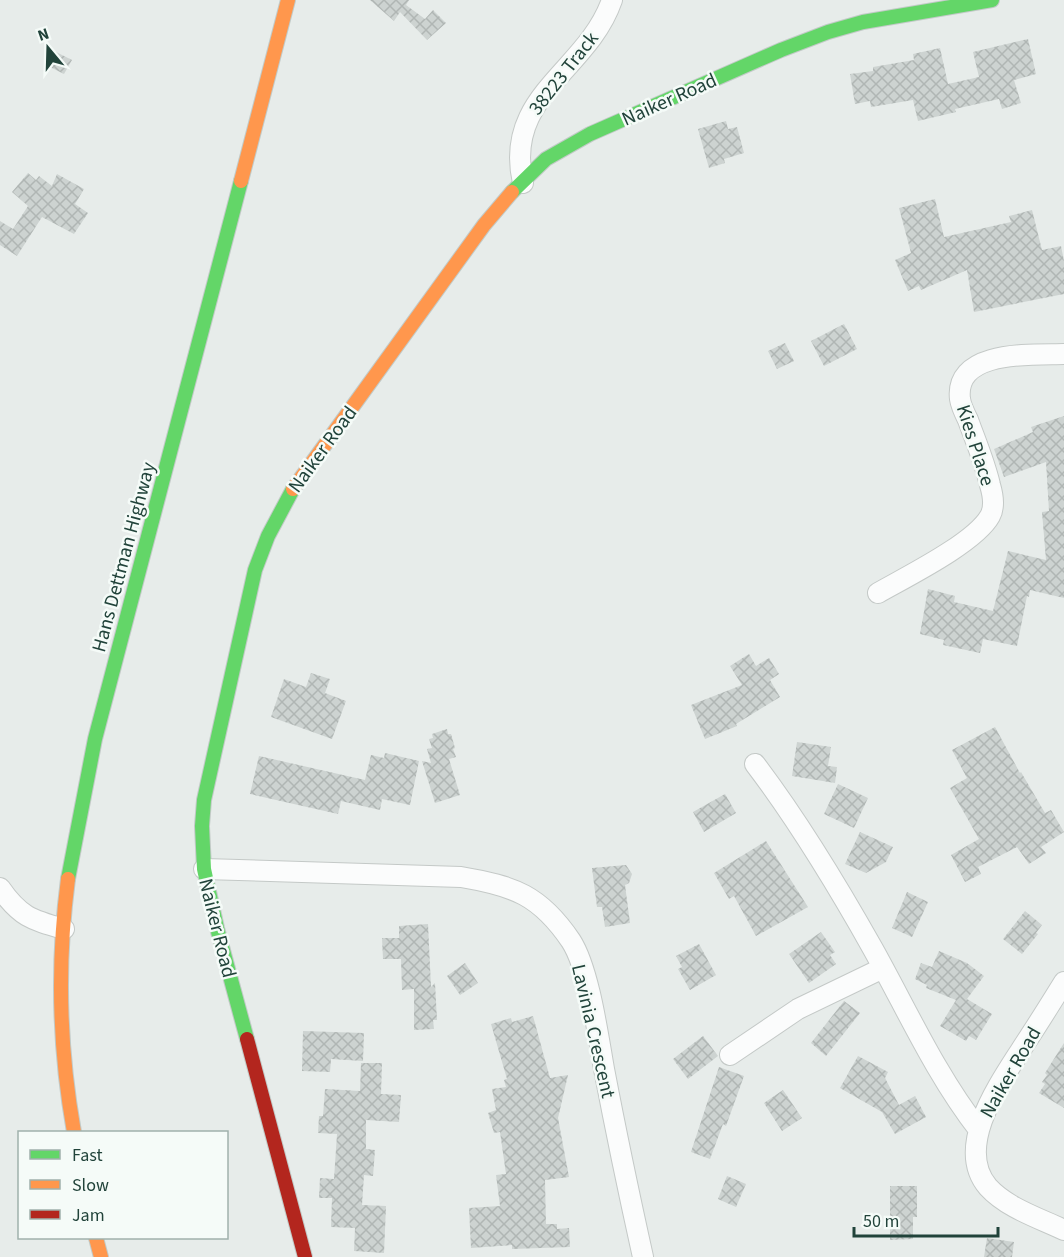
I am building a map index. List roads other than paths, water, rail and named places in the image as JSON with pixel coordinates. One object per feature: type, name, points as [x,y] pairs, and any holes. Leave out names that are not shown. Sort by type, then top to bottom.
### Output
[{"type":"street","name":"Hans Dettman Highway","points":[[74,1131],[64,1042],[62,973],[66,897],[76,826],[95,739],[288,0]]},
{"type":"street","name":"38223 Track","points":[[523,183],[519,164],[519,145],[531,110],[582,51],[604,19],[612,0]]},
{"type":"street","name":"Naiker Road","points":[[305,1257],[217,928],[204,869],[202,826],[204,800],[255,570],[268,536],[288,496],[484,225],[504,200],[546,159],[590,134],[781,50],[828,32],[863,22],[992,0]]},
{"type":"street","name":"Kies Place","points":[[878,593],[959,545],[983,527],[992,514],[993,497],[988,476],[960,399],[961,384],[970,370],[985,361],[1005,355],[1064,354]]},
{"type":"street","points":[[755,764],[788,808],[883,968],[953,1095],[979,1130]]},
{"type":"street","name":"Lavinia Crescent","points":[[204,869],[461,877],[518,890],[534,901],[552,918],[572,943],[581,966],[591,1001],[621,1159],[643,1257]]},
{"type":"street","points":[[0,888],[17,911],[64,929]]},
{"type":"street","points":[[730,1055],[798,1009],[883,968]]},
{"type":"street","name":"Naiker Road","points":[[1064,982],[998,1085],[982,1118],[976,1142],[980,1174],[988,1187],[1004,1200],[1064,1230]]},
{"type":"street","points":[[96,1239],[101,1257]]}]
